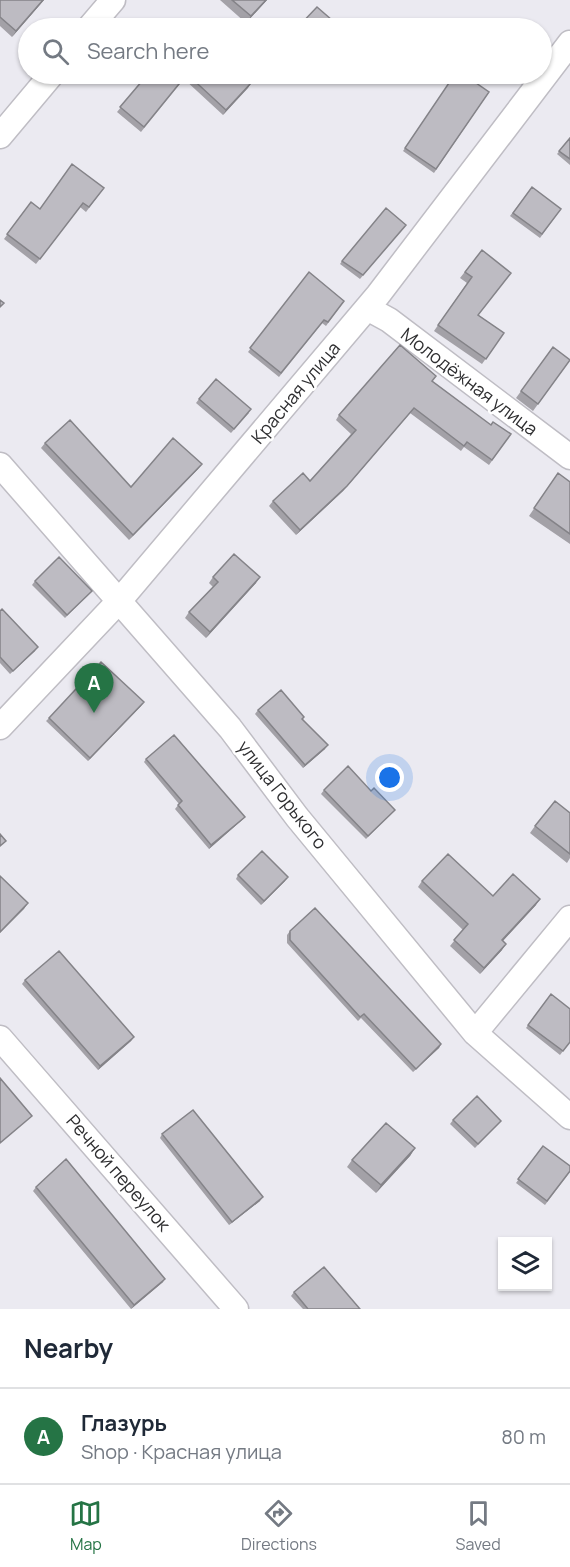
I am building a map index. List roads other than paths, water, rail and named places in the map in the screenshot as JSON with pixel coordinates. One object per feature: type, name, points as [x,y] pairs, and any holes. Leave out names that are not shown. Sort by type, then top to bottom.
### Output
[{"type":"street","points":[[98,18],[113,0]]},
{"type":"street","name":"Красная улица","points":[[552,66],[570,43]]},
{"type":"street","points":[[0,136],[44,84]]},
{"type":"street","name":"Красная улица","points":[[0,727],[120,600],[367,308],[539,84]]},
{"type":"street","name":"Молодёжная улица","points":[[367,308],[389,321],[570,457]]},
{"type":"street","name":"улица Горького","points":[[0,465],[230,728],[297,817],[475,1033],[570,1117]]},
{"type":"street","points":[[475,1033],[570,918]]},
{"type":"street","name":"Речной переулок","points":[[0,1038],[236,1309]]},
{"type":"place","name":"Глазурь","points":[[94,713]]}]
